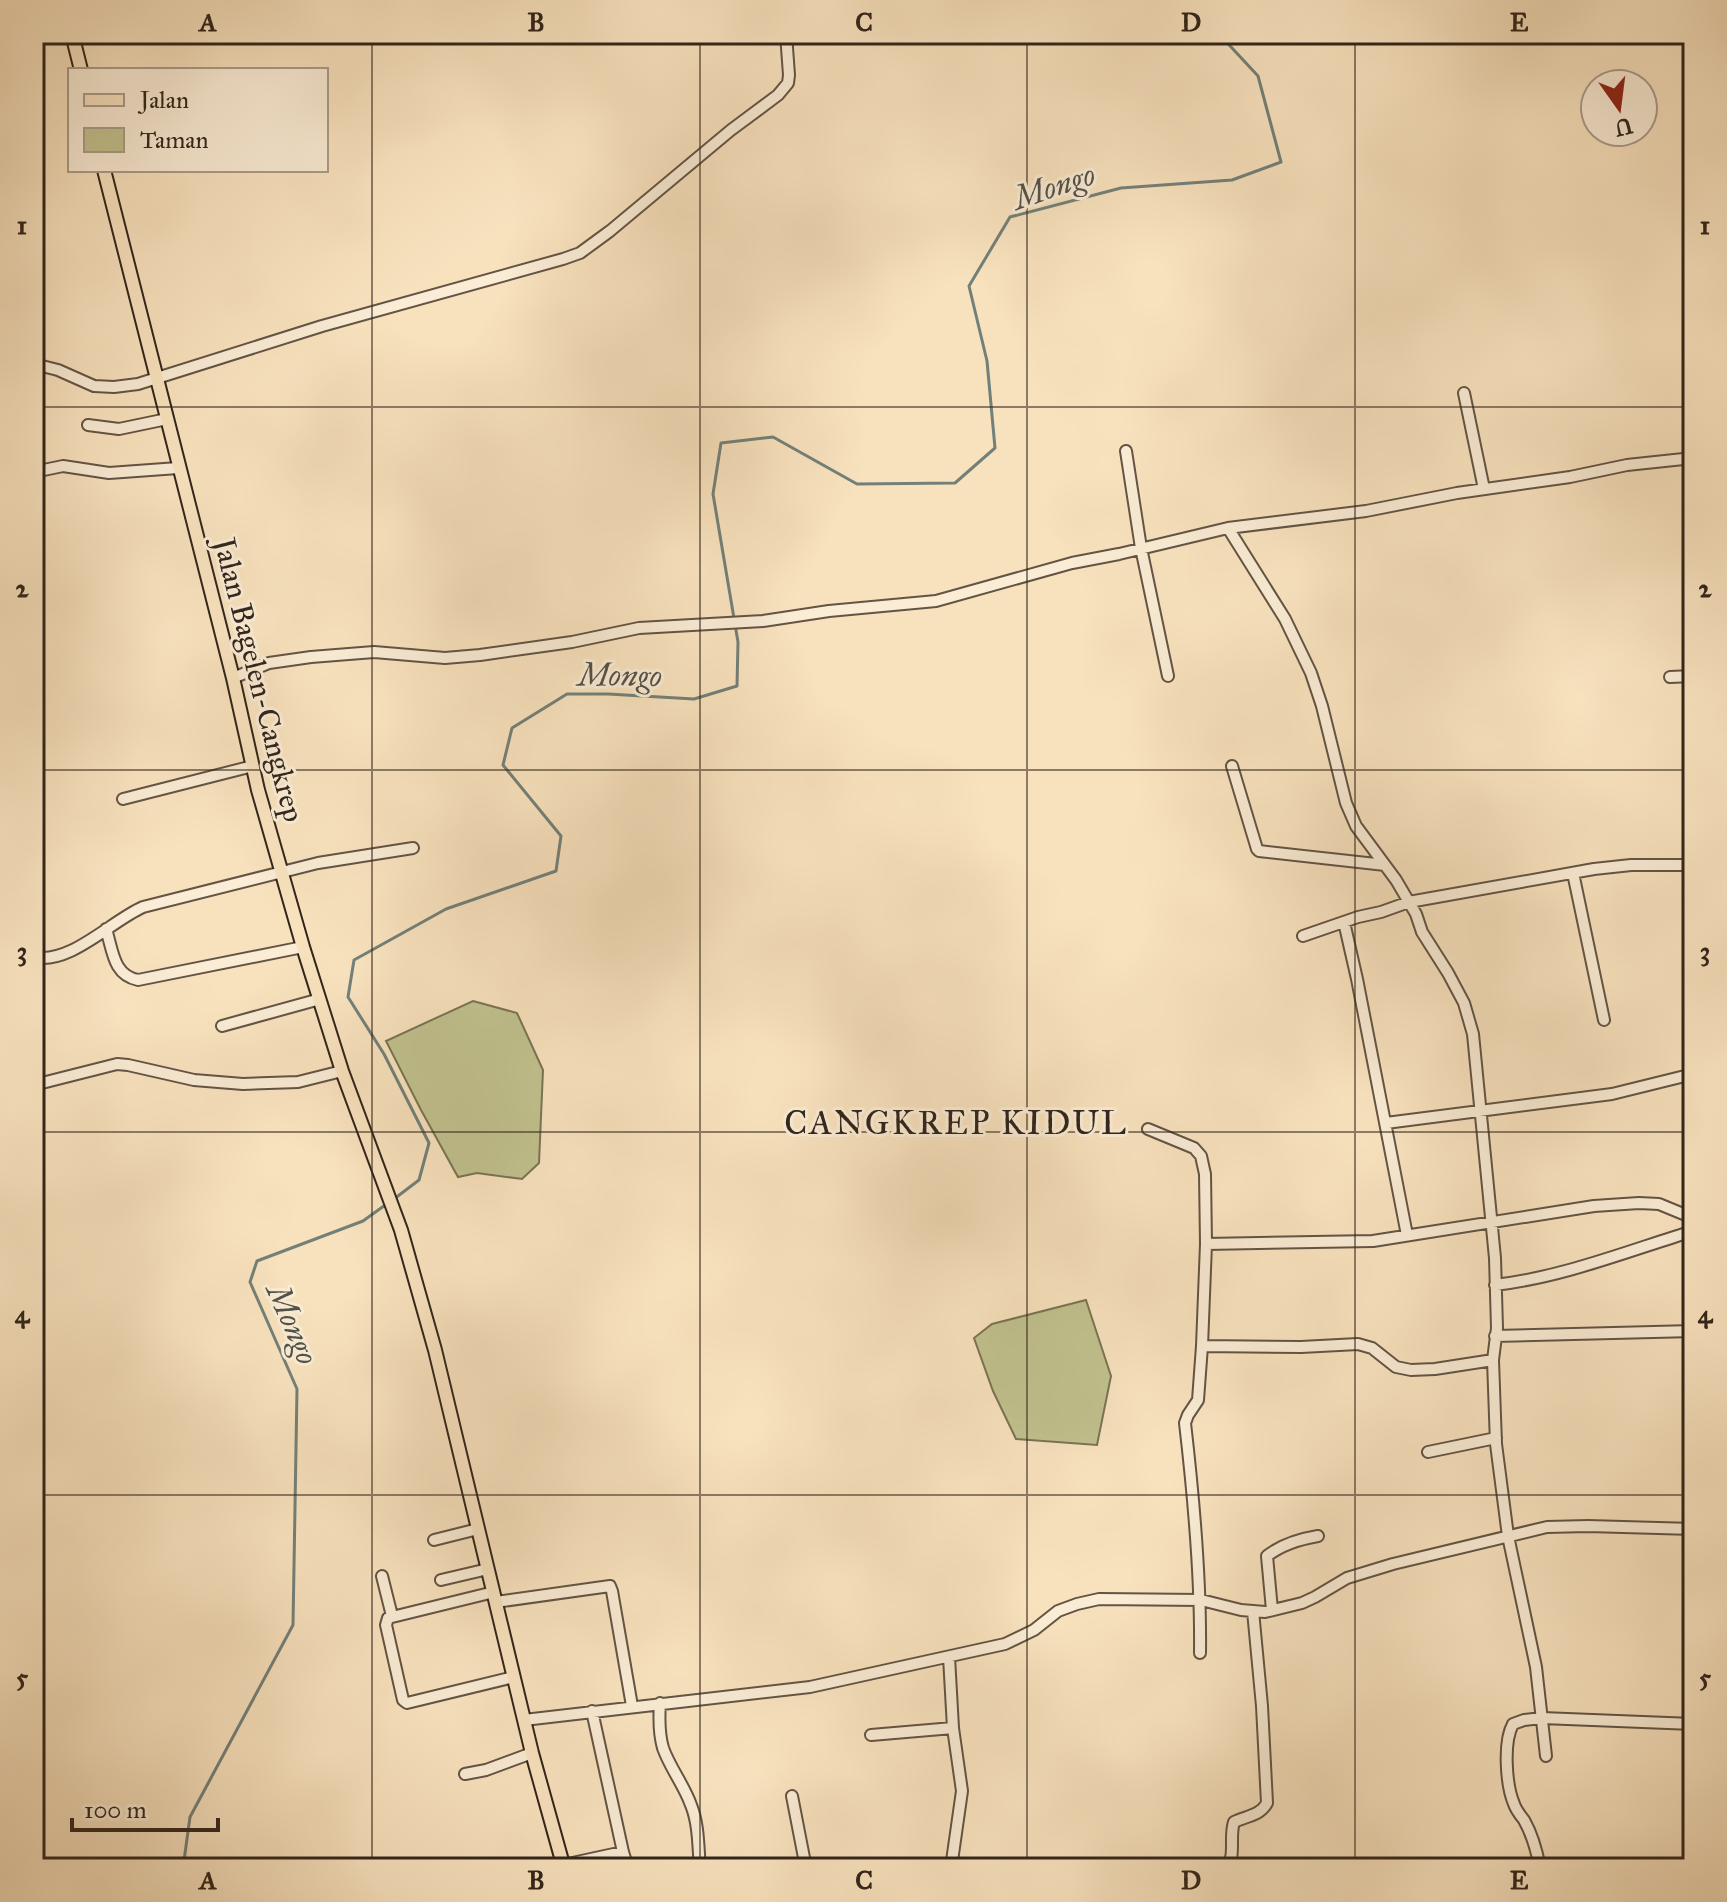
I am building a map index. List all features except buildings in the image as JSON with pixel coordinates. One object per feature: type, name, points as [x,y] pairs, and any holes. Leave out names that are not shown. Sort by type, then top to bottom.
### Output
[{"type":"main road","points":[[72,34],[80,68]]},
{"type":"main road","name":"Jalan Bagelen-Cangkrep","points":[[104,172],[281,871],[342,1071],[401,1230],[435,1350],[532,1753],[564,1866]]},
{"type":"street","points":[[34,364],[58,370],[94,386],[138,384],[322,326],[580,253],[778,95],[788,83],[786,34]]},
{"type":"street","points":[[1464,393],[1484,489]]},
{"type":"street","points":[[88,425],[119,429],[167,419]]},
{"type":"street","points":[[1126,451],[1141,548],[1168,676]]},
{"type":"street","points":[[233,678],[269,663],[311,657],[374,652],[445,658],[480,655],[572,642],[639,628],[763,621],[936,601],[1072,563],[1228,528],[1366,511],[1627,465],[1693,458]]},
{"type":"street","points":[[34,472],[63,466],[109,473],[178,468]]},
{"type":"street","points":[[1228,528],[1285,619],[1311,673],[1350,814],[1416,914],[1422,932],[1464,1003],[1473,1034],[1492,1223],[1497,1328],[1493,1360],[1496,1438],[1508,1536],[1536,1667],[1546,1756]]},
{"type":"street","points":[[1670,677],[1693,676]]},
{"type":"street","points":[[123,799],[253,766]]},
{"type":"street","points":[[1232,766],[1259,851],[1385,865]]},
{"type":"street","points":[[34,957],[59,956],[143,907],[281,871],[413,848]]},
{"type":"street","points":[[1303,936],[1409,902],[1631,865],[1693,865]]},
{"type":"street","points":[[1573,873],[1604,1020]]},
{"type":"street","points":[[1344,922],[1407,1235]]},
{"type":"street","points":[[106,929],[118,969],[127,978],[138,980],[303,947]]},
{"type":"street","points":[[222,1026],[320,999]]},
{"type":"street","points":[[34,1085],[117,1064],[194,1080],[243,1084],[290,1083],[342,1071]]},
{"type":"street","points":[[1386,1123],[1612,1094],[1693,1074]]},
{"type":"street","points":[[1148,1129],[1194,1148],[1201,1156],[1205,1174],[1206,1244],[1198,1400],[1185,1423],[1197,1531],[1200,1653]]},
{"type":"street","points":[[1206,1244],[1373,1241],[1594,1206],[1639,1203],[1659,1204],[1693,1218]]},
{"type":"street","points":[[1495,1285],[1527,1281],[1574,1269],[1693,1231]]},
{"type":"street","points":[[1495,1336],[1693,1331]]},
{"type":"street","points":[[1202,1346],[1287,1348],[1358,1344],[1372,1348],[1396,1367],[1411,1370],[1493,1360]]},
{"type":"street","points":[[1428,1452],[1496,1438]]},
{"type":"street","points":[[524,1720],[810,1687],[1005,1644],[1034,1630],[1058,1611],[1099,1599],[1201,1600],[1253,1611],[1272,1610],[1315,1597],[1347,1578],[1547,1527],[1693,1529]]},
{"type":"street","points":[[434,1540],[478,1529]]},
{"type":"street","points":[[1272,1610],[1267,1556],[1294,1542],[1318,1536]]},
{"type":"street","points":[[441,1580],[488,1569]]},
{"type":"street","points":[[382,1576],[392,1616]]},
{"type":"street","points":[[514,1677],[404,1702],[386,1625],[388,1618],[495,1597],[610,1586],[632,1706]]},
{"type":"street","points":[[1227,1868],[1232,1861],[1234,1822],[1257,1814],[1267,1803],[1253,1611]]},
{"type":"street","points":[[931,1868],[951,1866],[962,1791],[953,1728],[949,1657]]},
{"type":"street","points":[[660,1703],[663,1748],[695,1816],[700,1868]]},
{"type":"street","points":[[592,1711],[628,1868]]},
{"type":"street","points":[[1600,1868],[1540,1866],[1524,1821],[1513,1802],[1509,1784],[1506,1744],[1513,1724],[1542,1718],[1693,1724]]},
{"type":"street","points":[[871,1735],[953,1728]]},
{"type":"street","points":[[465,1774],[486,1770],[532,1753]]},
{"type":"street","points":[[792,1796],[806,1868]]},
{"type":"street","points":[[564,1866],[623,1852]]},
{"type":"green space","points":[[473,1001],[517,1013],[543,1070],[539,1163],[522,1179],[477,1173],[458,1177],[386,1041]]},
{"type":"green space","points":[[1086,1300],[1111,1376],[1097,1445],[1016,1439],[993,1391],[974,1338],[992,1324]]},
{"type":"waterway","name":"Mongo","points":[[394,1199],[419,1180],[429,1143],[384,1054],[348,997],[354,960],[446,909],[556,871],[561,836],[503,765],[512,728],[567,694],[694,699],[737,686],[738,642],[713,494],[721,443],[773,437],[857,484],[955,483],[995,448],[987,361],[969,286],[1010,217],[1121,188],[1232,180],[1281,162],[1258,76],[1219,34]]},
{"type":"waterway","name":"Mongo","points":[[183,1868],[190,1817],[293,1625],[297,1389],[250,1282],[257,1261],[363,1221],[388,1203]]},
{"type":"district","name":"CANGKREP KIDUL","points":[[956,1122]]}]
